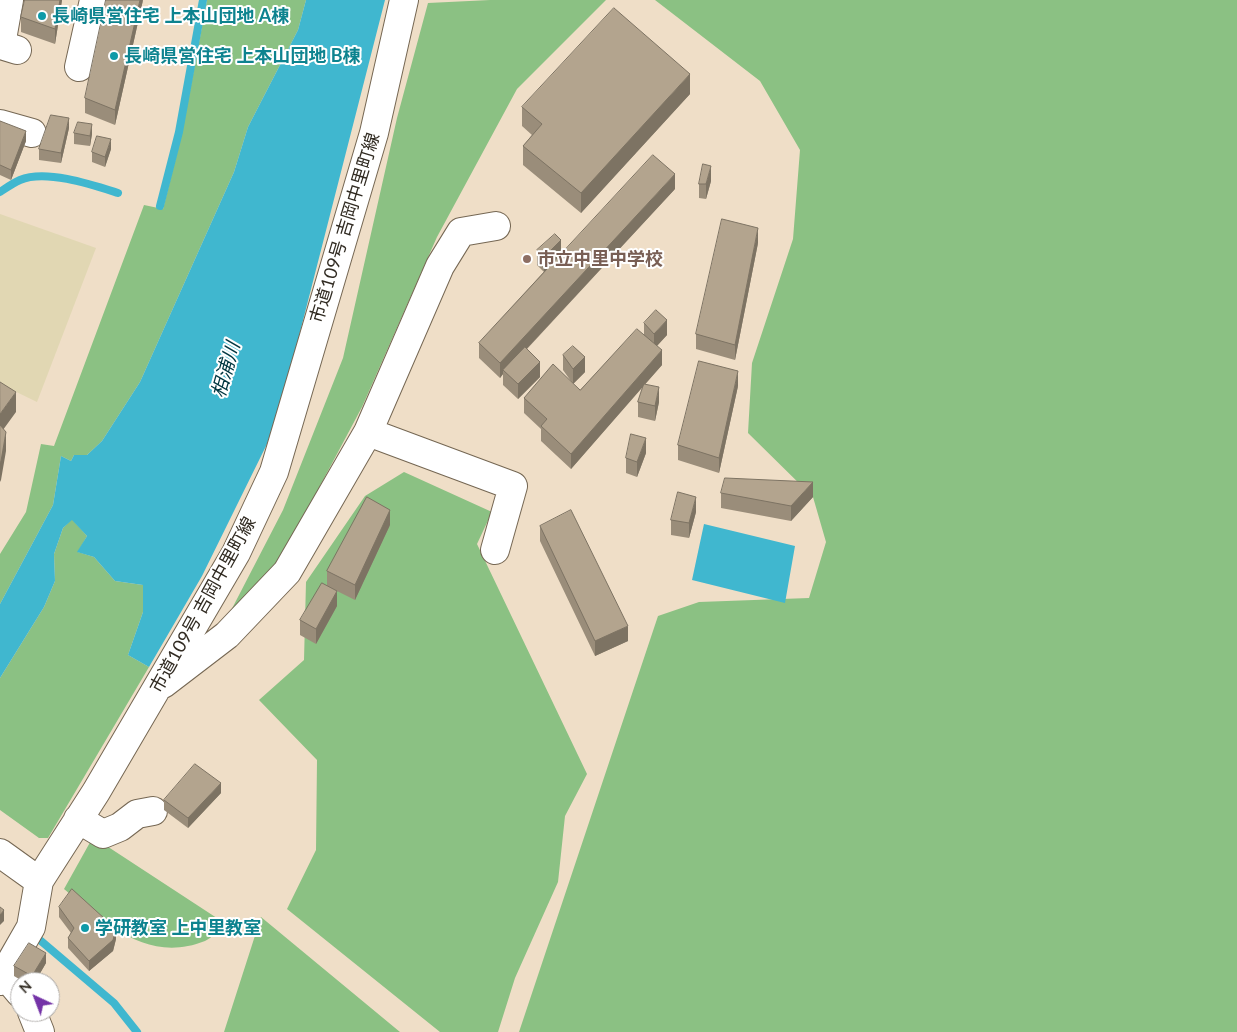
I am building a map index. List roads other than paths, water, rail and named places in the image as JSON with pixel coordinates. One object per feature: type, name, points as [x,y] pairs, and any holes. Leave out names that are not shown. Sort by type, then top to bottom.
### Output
[{"type":"street","points":[[79,67],[94,0]]},
{"type":"street","name":"市道109号 吉岡中里町線","points":[[8,983],[31,927],[39,881],[78,819],[236,553],[274,472],[374,133],[404,0]]},
{"type":"street","points":[[5,10],[1,45],[17,50]]},
{"type":"street","points":[[0,124],[32,133]]},
{"type":"street","points":[[154,691],[226,635],[286,572],[368,432],[440,266],[461,232],[496,226]]},
{"type":"street","points":[[368,432],[513,486],[495,550]]},
{"type":"street","points":[[78,819],[103,834],[120,827],[138,814],[153,811]]},
{"type":"street","points":[[0,853],[39,881]]},
{"type":"water","name":"相浦川","points":[[306,0],[385,0],[288,379],[267,444],[202,576],[149,667],[128,655],[143,612],[143,585],[115,581],[94,557],[77,552],[87,536],[72,520],[63,528],[54,554],[55,581],[44,607],[0,678],[0,604],[53,505],[61,456],[71,461],[74,455],[87,455],[102,441],[140,382],[234,172],[248,127],[298,30]]},
{"type":"water","points":[[704,524],[795,546],[785,603],[692,580]]},
{"type":"waterway","points":[[160,206],[179,132],[203,0]]},
{"type":"waterway","points":[[0,192],[20,180],[43,176],[69,179],[118,193]]},
{"type":"waterway","points":[[41,941],[114,1003],[137,1032]]},
{"type":"place","name":"長崎県営住宅 上本山団地 A棟","points":[[42,16]]},
{"type":"place","name":"長崎県営住宅 上本山団地 B棟","points":[[114,56]]},
{"type":"place","name":"市立中里中学校","points":[[527,259]]},
{"type":"place","name":"学研教室 上中里教室","points":[[85,928]]}]
